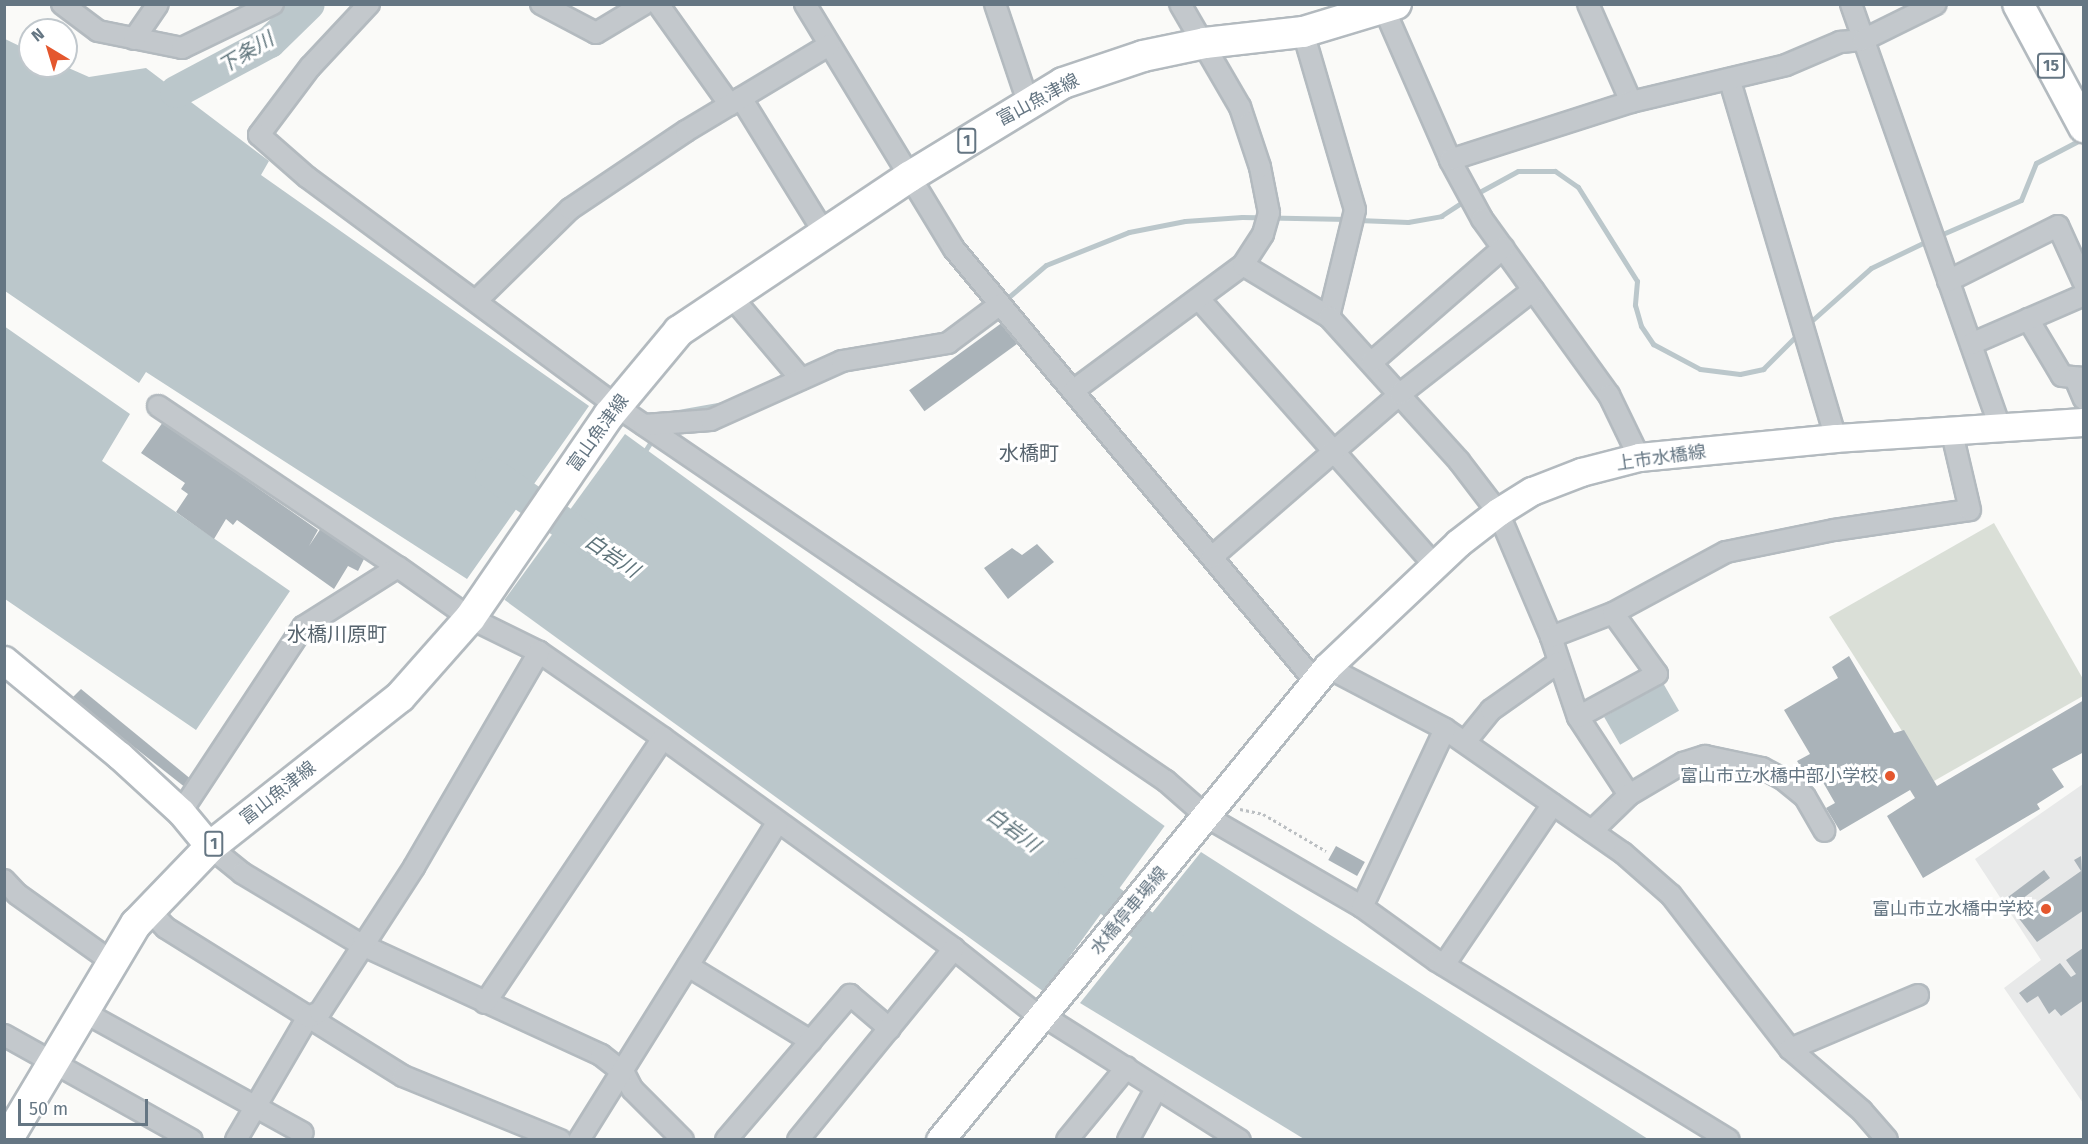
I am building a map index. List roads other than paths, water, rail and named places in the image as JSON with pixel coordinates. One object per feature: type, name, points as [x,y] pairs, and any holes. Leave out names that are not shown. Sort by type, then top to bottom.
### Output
[{"type":"main road","name":"15","points":[[2018,4],[2084,127]]},
{"type":"main road","name":"富山魚津線","points":[[7,1140],[111,961],[150,910],[210,847],[400,697],[476,609],[613,411],[673,337],[730,295],[1028,102],[1109,65],[1205,43],[1303,32],[1387,6]]},
{"type":"main road","name":"上市水橋線","points":[[1321,674],[1434,565],[1498,512],[1532,491],[1581,472],[1639,458],[1836,438],[1952,433],[2084,422]]},
{"type":"main road","points":[[4,660],[181,812],[210,847]]},
{"type":"main road","name":"水橋停車場線","points":[[940,1140],[1208,816],[1321,674]]},
{"type":"street","points":[[134,39],[158,4]]},
{"type":"street","points":[[75,8],[98,31],[182,48],[247,10],[273,4]]},
{"type":"street","points":[[369,4],[310,68],[259,135],[307,177],[477,302],[613,411],[645,425],[1166,781],[1208,816],[1362,908],[1444,965],[1730,1140]]},
{"type":"street","points":[[541,4],[596,33],[644,4]]},
{"type":"street","points":[[658,4],[735,101],[825,234]]},
{"type":"street","points":[[805,4],[954,249],[1212,556],[1321,674],[1445,729],[1623,853],[1671,896],[1790,1049],[1862,1111],[1887,1140]]},
{"type":"street","points":[[995,4],[1028,102]]},
{"type":"street","points":[[1074,390],[1243,265],[1263,234],[1269,213],[1260,167],[1240,107],[1205,43],[1180,4]]},
{"type":"street","points":[[1588,4],[1631,102]]},
{"type":"street","points":[[1851,4],[2001,429]]},
{"type":"street","points":[[1450,160],[1631,102],[1730,81],[1786,65],[1840,42],[1863,40],[1936,4]]},
{"type":"street","points":[[1387,6],[1450,160],[1482,219],[1610,395],[1639,458]]},
{"type":"street","points":[[1303,32],[1355,210],[1329,318]]},
{"type":"street","points":[[477,302],[570,209],[735,101],[829,45]]},
{"type":"street","points":[[1730,81],[1836,438]]},
{"type":"street","points":[[1948,281],[2058,226],[2082,274]]},
{"type":"street","points":[[1372,362],[1503,248]]},
{"type":"street","points":[[1243,265],[1329,318],[1400,394],[1498,512],[1510,550],[1551,637],[1578,717],[1629,795]]},
{"type":"street","points":[[1212,556],[1335,453],[1400,394],[1533,290]]},
{"type":"street","points":[[730,295],[801,379]]},
{"type":"street","points":[[1971,344],[2084,295]]},
{"type":"street","points":[[1199,299],[1434,565]]},
{"type":"street","points":[[645,425],[711,420],[842,361],[948,343],[999,304]]},
{"type":"street","points":[[2028,319],[2062,376],[2079,378],[2084,399]]},
{"type":"street","points":[[158,406],[398,567],[476,609],[663,738],[954,949],[1047,1010],[1156,1089],[1240,1140]]},
{"type":"street","points":[[1551,637],[1613,613],[1726,552],[1834,530],[1970,510],[1952,433]]},
{"type":"street","points":[[181,812],[303,627],[398,567]]},
{"type":"street","points":[[1578,717],[1657,674],[1613,613]]},
{"type":"street","points":[[236,1140],[308,1017],[320,1012],[414,867],[539,652]]},
{"type":"street","points":[[1465,742],[1491,710],[1559,663]]},
{"type":"street","points":[[1362,908],[1445,729]]},
{"type":"street","points":[[485,1003],[663,738]]},
{"type":"street","points":[[1592,831],[1629,795],[1683,763],[1705,756],[1762,768],[1783,779],[1804,797],[1825,831]]},
{"type":"street","points":[[1444,965],[1553,804]]},
{"type":"street","points":[[579,1140],[624,1073],[778,822]]},
{"type":"street","points":[[210,847],[242,873],[362,945],[601,1055],[624,1073],[632,1089],[683,1140]]},
{"type":"street","points":[[4,880],[111,961]]},
{"type":"street","points":[[150,910],[166,928],[403,1076],[560,1140]]},
{"type":"street","points":[[798,1140],[954,949]]},
{"type":"street","points":[[688,966],[811,1041]]},
{"type":"street","points":[[726,1140],[850,995],[890,1029]]},
{"type":"street","points":[[1790,1049],[1918,995]]},
{"type":"street","points":[[82,1011],[303,1133]]},
{"type":"street","points":[[4,1035],[192,1140]]},
{"type":"street","points":[[1067,1140],[1127,1067]]},
{"type":"street","points":[[1128,1140],[1156,1089]]},
{"type":"water","points":[[5,39],[18,45],[18,78],[78,78],[78,72],[89,77],[146,68],[269,161],[261,175],[589,406],[467,579],[146,372],[139,383],[5,291]]},
{"type":"water","points":[[4,326],[130,414],[102,461],[290,591],[196,730],[5,599]]},
{"type":"water","points":[[625,434],[1165,826],[1044,992],[505,600]]},
{"type":"water","points":[[1663,683],[1679,711],[1620,745],[1604,717]]},
{"type":"water","points":[[1201,852],[1648,1139],[1304,1139],[1080,1003]]},
{"type":"waterway","name":"下条川","points":[[176,92],[270,42],[309,4]]},
{"type":"waterway","points":[[1938,236],[2021,200],[2036,163],[2084,138]]},
{"type":"waterway","points":[[1474,195],[1518,171],[1555,171],[1578,187],[1637,281],[1635,305],[1641,326],[1653,344],[1700,369],[1740,374],[1763,369],[1799,333]]},
{"type":"waterway","points":[[1358,220],[1408,222],[1441,216],[1466,200]]},
{"type":"waterway","points":[[1004,301],[1046,265],[1129,232],[1185,221],[1242,217],[1348,219]]},
{"type":"waterway","points":[[1808,324],[1871,268],[1929,240]]},
{"type":"waterway","points":[[759,388],[790,372]]},
{"type":"waterway","points":[[667,414],[729,403]]},
{"type":"waterway","points":[[643,454],[654,437]]},
{"type":"waterway","points":[[491,473],[598,547]]},
{"type":"waterway","name":"白岩川","points":[[1074,874],[1176,950]]},
{"type":"place","name":"富山市立水橋中部小学校","points":[[1890,776]]},
{"type":"place","name":"富山市立水橋中学校","points":[[2046,909]]},
{"type":"district","name":"水橋町","points":[[1029,453]]},
{"type":"district","name":"水橋川原町","points":[[337,634]]}]
